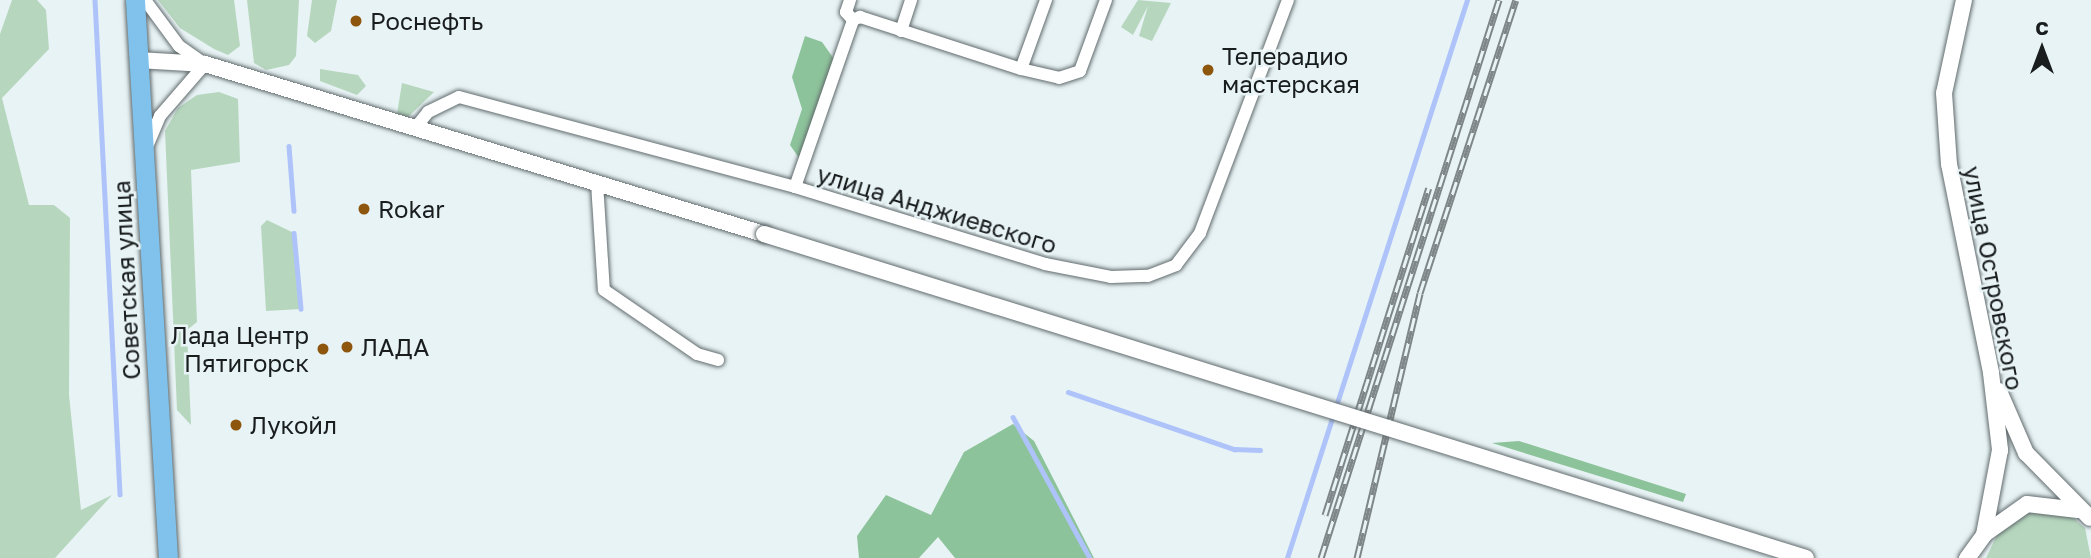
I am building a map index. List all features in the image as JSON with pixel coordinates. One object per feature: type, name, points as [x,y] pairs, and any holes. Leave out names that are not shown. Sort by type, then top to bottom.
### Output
[{"type":"highway","points":[[121,0],[127,51],[138,60]]},
{"type":"highway","name":"Советская улица","points":[[135,0],[167,558]]},
{"type":"street","points":[[145,0],[178,46],[205,64]]},
{"type":"street","points":[[850,0],[846,12],[853,20],[901,31],[1021,69],[1059,78],[1080,71],[1106,0]]},
{"type":"street","points":[[901,31],[911,0]]},
{"type":"street","points":[[1021,69],[1046,0]]},
{"type":"street","name":"улица Анджиевского","points":[[416,127],[428,112],[459,97],[795,187],[1076,272],[1131,277],[1162,272],[1190,252],[1200,233],[1288,0]]},
{"type":"street","name":"улица Островского","points":[[1964,0],[1944,93],[1949,164],[1991,373],[2000,450],[1984,535],[1966,558]]},
{"type":"street","points":[[795,187],[853,20]]},
{"type":"street","points":[[138,60],[205,64],[764,234],[1806,558]]},
{"type":"street","points":[[143,155],[160,116],[205,64]]},
{"type":"street","points":[[597,183],[604,290],[696,354],[718,360]]},
{"type":"street","points":[[1991,373],[2026,453],[2090,519]]},
{"type":"street","points":[[1979,558],[1984,535],[2015,509],[2040,502],[2067,505],[2090,519]]},
{"type":"green space","points":[[12,0],[37,0],[46,10],[49,49],[2,98],[29,205],[54,205],[70,218],[69,395],[81,510],[112,495],[55,558],[0,558],[0,34]]},
{"type":"green space","points":[[158,0],[234,0],[240,46],[228,55],[214,49],[180,28]]},
{"type":"green space","points":[[247,0],[299,0],[296,56],[289,65],[266,70],[254,63]]},
{"type":"green space","points":[[312,0],[337,0],[331,31],[315,43],[307,36]]},
{"type":"green space","points":[[1138,0],[1171,3],[1152,41],[1139,36],[1148,6],[1133,35],[1121,27]]},
{"type":"green space","points":[[805,36],[822,42],[834,59],[799,158],[790,145],[802,109],[792,77]]},
{"type":"green space","points":[[320,69],[358,75],[366,86],[357,95],[320,81]]},
{"type":"green space","points":[[402,83],[434,92],[407,118],[397,114]]},
{"type":"green space","points":[[219,92],[238,99],[240,162],[191,170],[197,322],[187,330],[191,425],[177,410],[165,131],[178,108],[197,95]]},
{"type":"green space","points":[[267,220],[294,233],[301,309],[266,311],[261,226]]},
{"type":"green space","points":[[1013,424],[1034,441],[1094,558],[955,558],[938,537],[919,558],[859,558],[857,536],[886,495],[931,515],[964,452]]},
{"type":"green space","points":[[1519,441],[1686,494],[1683,502],[1492,443]]},
{"type":"green space","points":[[2035,509],[2071,516],[2085,528],[2091,558],[1986,558],[2002,525]]},
{"type":"waterway","points":[[95,0],[120,494]]},
{"type":"waterway","points":[[1287,558],[1467,0]]},
{"type":"waterway","points":[[289,146],[294,211]]},
{"type":"waterway","points":[[294,233],[301,309]]},
{"type":"waterway","points":[[1068,392],[1234,449],[1260,450]]},
{"type":"waterway","points":[[1013,417],[1090,558]]},
{"type":"railway","points":[[1321,558],[1499,0]]},
{"type":"railway","points":[[1357,558],[1420,293],[1516,0]]},
{"type":"railway","points":[[1325,515],[1429,188]]},
{"type":"place","name":"Роснефть","points":[[356,21]]},
{"type":"place","name":"Телерадио мастерская","points":[[1208,70]]},
{"type":"place","name":"Rokar","points":[[364,209]]},
{"type":"place","name":"ЛАДА","points":[[347,347]]},
{"type":"place","name":"Лада Центр Пятигорск","points":[[323,349]]},
{"type":"place","name":"Лукойл","points":[[236,425]]}]
